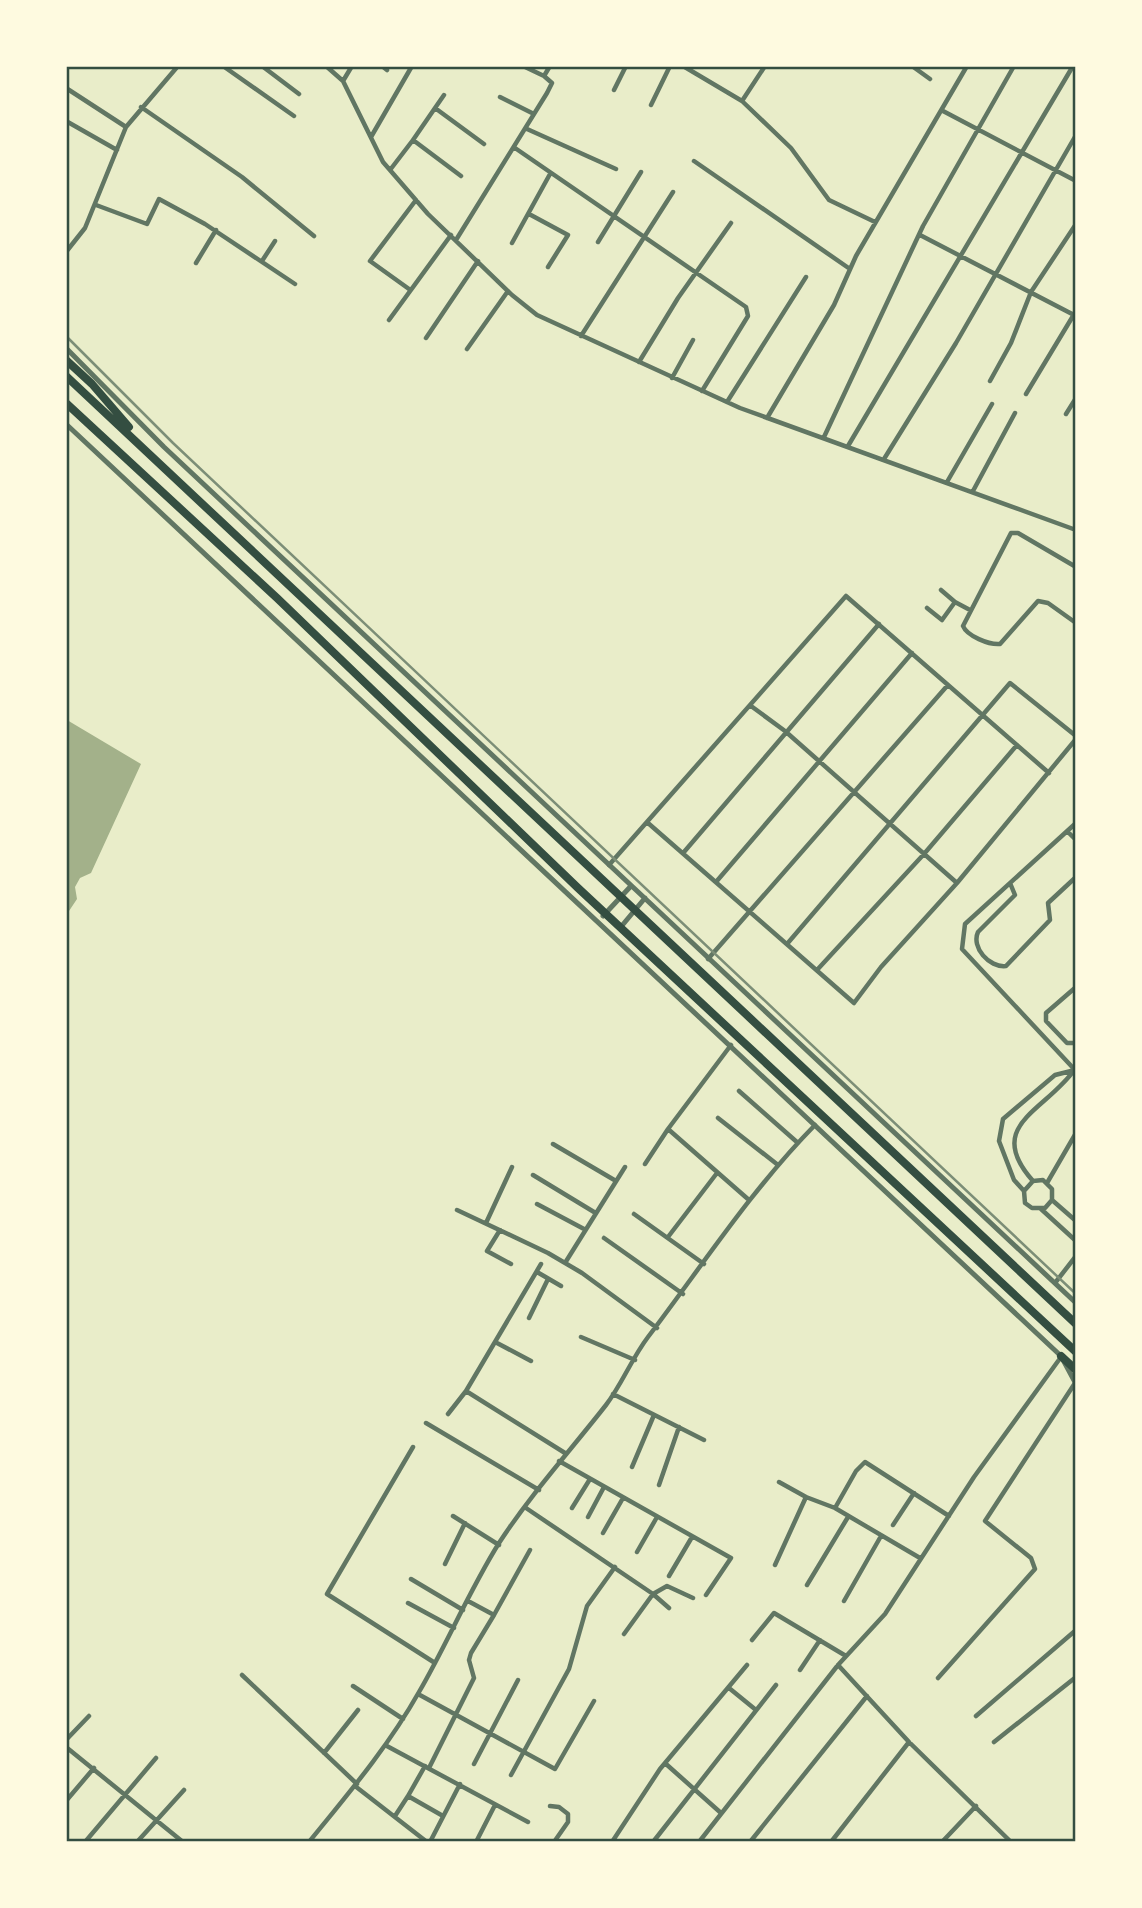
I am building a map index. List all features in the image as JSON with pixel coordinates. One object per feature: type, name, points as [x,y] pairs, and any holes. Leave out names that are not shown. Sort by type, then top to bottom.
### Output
[{"type":"highway","points":[[66,360],[92,384],[150,453]]},
{"type":"highway","points":[[66,376],[294,587],[1076,1324]]},
{"type":"highway","points":[[66,403],[278,598],[578,888],[1076,1353]]},
{"type":"highway","points":[[1062,1356],[1076,1370]]},
{"type":"street","points":[[66,252],[85,228],[127,127],[178,66]]},
{"type":"street","points":[[223,66],[294,116]]},
{"type":"street","points":[[262,66],[299,94]]},
{"type":"street","points":[[326,66],[343,81],[390,170],[456,240],[537,315],[672,378],[767,418],[1076,530]]},
{"type":"street","points":[[343,81],[352,66]]},
{"type":"street","points":[[371,137],[412,66]]},
{"type":"street","points":[[456,240],[527,129],[551,83],[544,76],[523,66]]},
{"type":"street","points":[[544,76],[550,66]]},
{"type":"street","points":[[614,90],[626,66]]},
{"type":"street","points":[[651,105],[670,66]]},
{"type":"street","points":[[683,66],[742,101],[791,148],[829,200],[875,222]]},
{"type":"street","points":[[742,101],[765,66]]},
{"type":"street","points":[[912,66],[930,79]]},
{"type":"street","points":[[767,418],[834,305],[875,222],[943,111],[967,66]]},
{"type":"street","points":[[824,438],[920,235],[1014,66]]},
{"type":"street","points":[[848,446],[1073,66]]},
{"type":"street","points":[[66,88],[127,127]]},
{"type":"street","points":[[390,170],[444,95]]},
{"type":"street","points":[[500,97],[534,114]]},
{"type":"street","points":[[141,107],[242,177],[314,236]]},
{"type":"street","points":[[435,108],[484,144]]},
{"type":"street","points":[[943,111],[1076,181]]},
{"type":"street","points":[[66,121],[117,150]]},
{"type":"street","points":[[527,129],[616,169]]},
{"type":"street","points":[[884,459],[956,343],[1076,135]]},
{"type":"street","points":[[414,140],[461,176]]},
{"type":"street","points":[[515,148],[746,307],[750,313],[702,391]]},
{"type":"street","points":[[694,161],[850,269]]},
{"type":"street","points":[[598,242],[641,172]]},
{"type":"street","points":[[512,243],[550,173]]},
{"type":"street","points":[[582,336],[673,192]]},
{"type":"street","points":[[96,205],[147,224],[159,199],[216,230],[295,284]]},
{"type":"street","points":[[410,289],[370,261],[416,200]]},
{"type":"street","points":[[529,214],[568,235],[548,267]]},
{"type":"street","points":[[639,362],[731,223]]},
{"type":"street","points":[[990,381],[1011,343],[1031,292],[1076,224]]},
{"type":"street","points":[[196,263],[216,230]]},
{"type":"street","points":[[389,320],[451,235]]},
{"type":"street","points":[[920,235],[1075,314],[1026,394]]},
{"type":"street","points":[[262,261],[275,241]]},
{"type":"street","points":[[426,338],[478,261]]},
{"type":"street","points":[[727,402],[806,277]]},
{"type":"street","points":[[467,349],[508,290]]},
{"type":"street","points":[[672,378],[693,340]]},
{"type":"street","points":[[66,348],[164,447],[1076,1303]]},
{"type":"street","points":[[1066,414],[1076,398]]},
{"type":"street","points":[[947,482],[992,404]]},
{"type":"street","points":[[973,491],[1015,413]]},
{"type":"street","points":[[66,424],[1062,1356],[1075,1384],[985,1521],[1031,1558],[1035,1569],[938,1678]]},
{"type":"street","points":[[1076,567],[1018,533],[1011,533],[970,610],[963,630],[995,645],[1003,643],[1032,604],[1038,601],[1048,603],[1076,623]]},
{"type":"street","points":[[941,590],[970,610]]},
{"type":"street","points":[[609,865],[846,596],[1049,773]]},
{"type":"street","points":[[927,608],[942,620],[956,602]]},
{"type":"street","points":[[684,852],[879,624]]},
{"type":"street","points":[[716,882],[912,653]]},
{"type":"street","points":[[648,823],[854,1003],[881,967],[957,883],[1076,737],[1010,683],[788,944]]},
{"type":"street","points":[[708,959],[947,686]]},
{"type":"street","points":[[751,706],[785,731],[957,883]]},
{"type":"street","points":[[817,970],[924,854],[1017,745]]},
{"type":"street","points":[[1075,1069],[962,948],[965,924],[1076,823]]},
{"type":"street","points":[[1067,831],[1076,840]]},
{"type":"street","points":[[1010,883],[1015,895],[978,932],[974,940],[975,946],[991,963],[1000,967],[1006,967],[1050,920],[1048,902],[1076,877]]},
{"type":"street","points":[[599,921],[631,886]]},
{"type":"street","points":[[614,934],[646,898]]},
{"type":"street","points":[[1076,986],[1046,1013],[1046,1021],[1067,1043],[1076,1043]]},
{"type":"street","points":[[645,1164],[731,1045]]},
{"type":"street","points":[[1047,1182],[1033,1181],[1022,1169],[1013,1144],[1017,1125],[1065,1085],[1075,1069]]},
{"type":"street","points":[[1075,1069],[1055,1075],[1003,1119],[999,1140],[1014,1180],[1024,1191],[1028,1206],[1041,1209],[1076,1241]]},
{"type":"street","points":[[739,1091],[798,1143]]},
{"type":"street","points":[[718,1118],[778,1165]]},
{"type":"street","points":[[309,1842],[356,1785],[403,1718],[499,1545],[565,1453],[613,1394],[749,1200],[816,1125]]},
{"type":"street","points":[[668,1129],[749,1200]]},
{"type":"street","points":[[1047,1182],[1076,1133]]},
{"type":"street","points":[[553,1144],[616,1181]]},
{"type":"street","points":[[486,1223],[512,1167]]},
{"type":"street","points":[[565,1263],[594,1212],[625,1167]]},
{"type":"street","points":[[668,1237],[717,1173]]},
{"type":"street","points":[[533,1175],[594,1212]]},
{"type":"street","points":[[1024,1191],[1033,1181]]},
{"type":"street","points":[[1047,1182],[1052,1189],[1052,1200],[1076,1221]]},
{"type":"street","points":[[1041,1209],[1052,1200]]},
{"type":"street","points":[[537,1204],[584,1229]]},
{"type":"street","points":[[457,1210],[565,1263],[657,1328]]},
{"type":"street","points":[[634,1214],[704,1264]]},
{"type":"street","points":[[500,1230],[487,1251],[511,1265]]},
{"type":"street","points":[[604,1238],[683,1294]]},
{"type":"street","points":[[1055,1283],[1076,1256]]},
{"type":"street","points":[[448,1414],[497,1343],[541,1264]]},
{"type":"street","points":[[537,1272],[561,1286]]},
{"type":"street","points":[[529,1318],[548,1279]]},
{"type":"street","points":[[581,1337],[635,1360]]},
{"type":"street","points":[[497,1343],[531,1361]]},
{"type":"street","points":[[698,1842],[838,1665],[880,1620],[920,1558],[1062,1356]]},
{"type":"street","points":[[466,1391],[565,1453]]},
{"type":"street","points":[[613,1394],[704,1440]]},
{"type":"street","points":[[632,1467],[654,1415]]},
{"type":"street","points":[[426,1423],[540,1490]]},
{"type":"street","points":[[659,1485],[680,1427]]},
{"type":"street","points":[[413,1447],[327,1594],[435,1663]]},
{"type":"street","points":[[559,1461],[731,1558],[706,1595]]},
{"type":"street","points":[[835,1508],[856,1471],[865,1462],[949,1516]]},
{"type":"street","points":[[572,1508],[590,1479]]},
{"type":"street","points":[[779,1482],[806,1497],[835,1508],[920,1558]]},
{"type":"street","points":[[587,1517],[604,1487]]},
{"type":"street","points":[[893,1525],[914,1493]]},
{"type":"street","points":[[775,1565],[806,1497]]},
{"type":"street","points":[[603,1533],[623,1498]]},
{"type":"street","points":[[526,1508],[615,1567],[669,1608]]},
{"type":"street","points":[[453,1516],[499,1545]]},
{"type":"street","points":[[637,1552],[657,1517]]},
{"type":"street","points":[[807,1585],[848,1517]]},
{"type":"street","points":[[445,1564],[465,1524]]},
{"type":"street","points":[[844,1601],[881,1536]]},
{"type":"street","points":[[669,1576],[692,1537]]},
{"type":"street","points":[[395,1816],[427,1767],[456,1714],[474,1678],[469,1660],[471,1653],[530,1550]]},
{"type":"street","points":[[511,1775],[569,1669],[587,1606],[615,1567]]},
{"type":"street","points":[[411,1579],[463,1610]]},
{"type":"street","points":[[624,1634],[653,1594],[667,1587],[693,1598]]},
{"type":"street","points":[[468,1601],[494,1615]]},
{"type":"street","points":[[408,1603],[454,1628]]},
{"type":"street","points":[[752,1640],[774,1613],[846,1656]]},
{"type":"street","points":[[976,1716],[1076,1630]]},
{"type":"street","points":[[800,1670],[820,1640]]},
{"type":"street","points":[[612,1842],[666,1765],[747,1665]]},
{"type":"street","points":[[838,1665],[909,1742],[1011,1842]]},
{"type":"street","points":[[242,1675],[356,1785],[428,1842],[460,1784]]},
{"type":"street","points":[[994,1742],[1076,1677]]},
{"type":"street","points":[[474,1764],[518,1680]]},
{"type":"street","points":[[653,1842],[776,1685]]},
{"type":"street","points":[[353,1686],[403,1718]]},
{"type":"street","points":[[729,1688],[756,1710]]},
{"type":"street","points":[[418,1693],[555,1769],[594,1701]]},
{"type":"street","points":[[750,1842],[867,1696]]},
{"type":"street","points":[[324,1753],[358,1710]]},
{"type":"street","points":[[66,1740],[89,1716]]},
{"type":"street","points":[[831,1842],[909,1742]]},
{"type":"street","points":[[385,1745],[528,1822]]},
{"type":"street","points":[[66,1747],[183,1842]]},
{"type":"street","points":[[85,1842],[156,1758]]},
{"type":"street","points":[[666,1765],[721,1813]]},
{"type":"street","points":[[66,1801],[94,1768]]},
{"type":"street","points":[[137,1842],[184,1790]]},
{"type":"street","points":[[408,1796],[443,1816]]},
{"type":"street","points":[[477,1841],[495,1805]]},
{"type":"street","points":[[550,1806],[559,1807],[568,1814],[568,1822],[554,1842]]},
{"type":"street","points":[[942,1842],[976,1806]]},
{"type":"shaded area","points":[[67,720],[141,764],[91,873],[80,878],[75,887],[77,899],[67,914]]},
{"type":"railway","points":[[66,336],[173,443],[1076,1294]]}]
